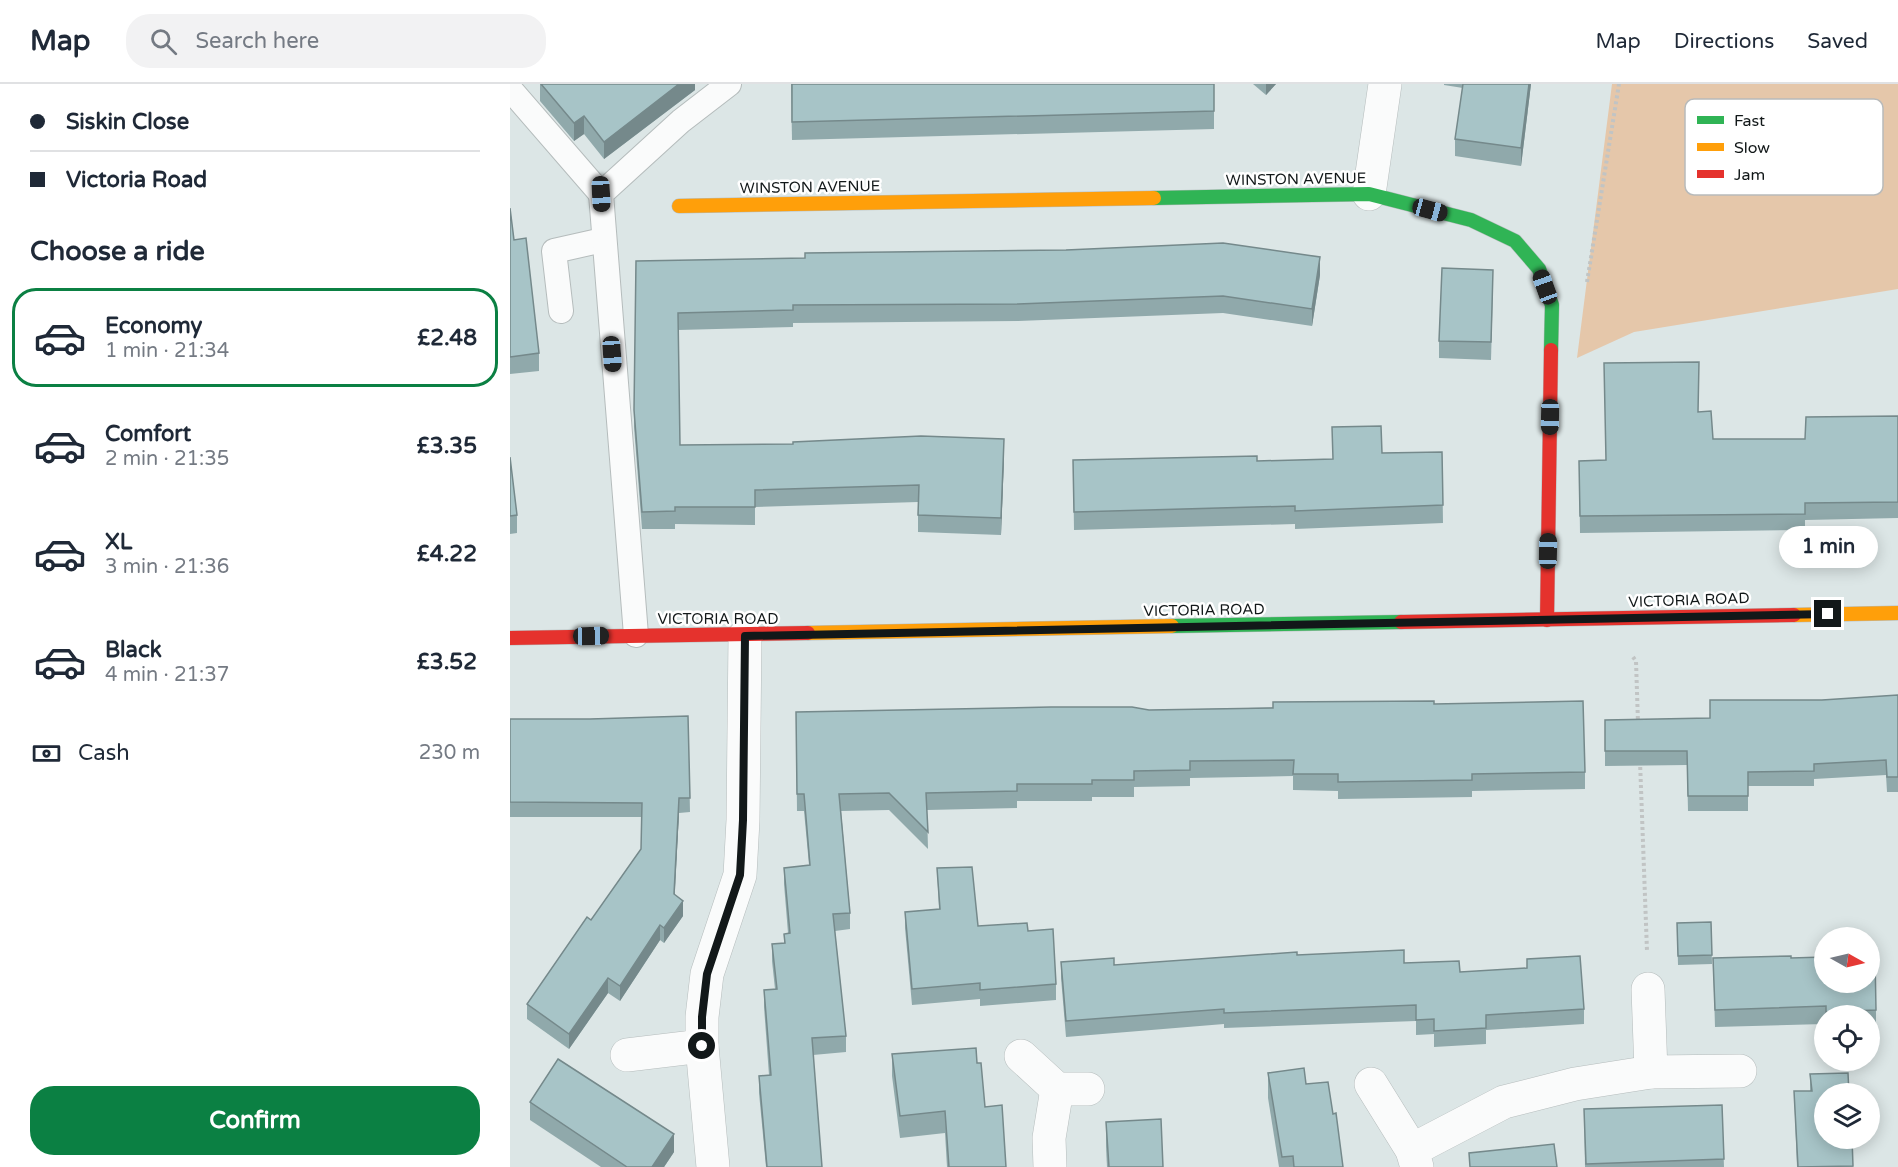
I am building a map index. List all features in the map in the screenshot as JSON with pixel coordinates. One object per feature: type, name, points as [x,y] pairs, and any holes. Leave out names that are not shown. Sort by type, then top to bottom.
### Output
[{"type":"street","points":[[1369,194],[1385,84]]},
{"type":"street","name":"WINSTON AVENUE","points":[[679,206],[1369,194],[1471,220],[1515,241],[1539,270],[1552,305],[1547,620]]},
{"type":"street","name":"VICTORIA ROAD","points":[[510,638],[636,635],[745,636],[1898,613]]},
{"type":"street","points":[[712,1167],[703,1074],[702,1017],[707,974],[740,875],[743,820],[745,636]]},
{"type":"street","points":[[1648,989],[1651,1072]]},
{"type":"street","points":[[627,1055],[702,1046]]},
{"type":"street","points":[[1021,1056],[1072,1089],[1049,1138],[1050,1167]]},
{"type":"street","points":[[1371,1084],[1415,1158],[1504,1102],[1575,1084],[1651,1072],[1740,1071]]},
{"type":"lane","points":[[601,194],[681,121],[729,84]]},
{"type":"lane","points":[[510,89],[601,194],[636,635]]},
{"type":"lane","points":[[561,311],[554,251],[603,240]]},
{"type":"path","points":[[1552,305],[1586,286],[1619,84]]},
{"type":"path","points":[[1627,649],[1636,661],[1639,731]]},
{"type":"path","points":[[1640,755],[1648,989]]},
{"type":"shaded area","points":[[1612,84],[1898,84],[1898,289],[1634,332],[1577,358]]},
{"type":"building","points":[[541,84],[679,84],[604,142],[584,116],[574,123]]},
{"type":"building","points":[[792,84],[1214,84],[1214,111],[792,122]]},
{"type":"building","points":[[1463,84],[1529,84],[1521,148],[1455,139]]},
{"type":"building","points":[[510,208],[514,240],[526,238],[539,353],[510,357]]},
{"type":"building","points":[[1223,243],[1320,257],[1312,309],[1223,296],[1018,304],[793,305],[793,310],[678,313],[680,445],[793,444],[793,442],[921,436],[1004,439],[1001,518],[918,515],[919,485],[755,490],[755,507],[675,507],[675,511],[642,512],[634,410],[636,261],[805,258],[805,253],[1066,250]]},
{"type":"building","points":[[1442,268],[1493,270],[1491,342],[1439,341]]},
{"type":"building","points":[[1699,362],[1698,412],[1711,411],[1713,439],[1805,439],[1806,417],[1898,416],[1898,502],[1805,503],[1805,514],[1580,516],[1579,461],[1606,460],[1604,363]]},
{"type":"building","points":[[1381,426],[1382,453],[1442,452],[1443,505],[1295,511],[1295,506],[1074,512],[1073,460],[1257,456],[1257,461],[1333,459],[1332,427]]},
{"type":"building","points":[[510,457],[517,515],[510,516]]},
{"type":"building","points":[[1898,695],[1898,777],[1887,777],[1886,760],[1814,764],[1814,771],[1748,772],[1748,796],[1688,796],[1687,751],[1605,751],[1605,720],[1710,718],[1710,700],[1822,700]]},
{"type":"building","points":[[1434,701],[1434,704],[1583,701],[1585,772],[1472,774],[1472,780],[1338,782],[1338,774],[1293,774],[1294,760],[1190,761],[1190,770],[1134,771],[1134,780],[1092,780],[1092,784],[1017,784],[1017,791],[926,793],[928,832],[889,793],[839,794],[850,913],[833,914],[846,1036],[812,1038],[822,1167],[767,1167],[759,1076],[771,1075],[764,990],[777,989],[772,944],[785,943],[784,934],[790,933],[784,868],[810,865],[804,794],[797,794],[796,712],[1051,707],[1132,707],[1149,710],[1273,708],[1273,702]]},
{"type":"building","points":[[688,716],[690,798],[679,798],[674,894],[683,901],[664,928],[660,925],[620,986],[608,978],[569,1034],[527,1004],[587,917],[591,920],[641,849],[642,803],[510,802],[510,719]]},
{"type":"building","points":[[972,867],[978,926],[1027,923],[1028,931],[1053,929],[1056,984],[980,990],[980,983],[912,989],[905,912],[940,909],[937,868]]},
{"type":"building","points":[[1711,922],[1712,955],[1678,956],[1677,923]]},
{"type":"building","points":[[1404,950],[1404,963],[1459,961],[1460,972],[1527,968],[1527,959],[1580,956],[1584,1009],[1486,1015],[1486,1028],[1434,1031],[1434,1019],[1416,1020],[1416,1005],[1224,1013],[1224,1009],[1066,1021],[1061,962],[1114,958],[1114,965],[1297,952],[1297,955]]},
{"type":"building","points":[[1814,957],[1814,993],[1876,993],[1876,1005],[1814,1005],[1715,1010],[1713,958]]},
{"type":"building","points":[[976,1048],[977,1063],[981,1063],[985,1107],[1002,1105],[1006,1167],[949,1167],[945,1111],[900,1116],[892,1054]]},
{"type":"building","points":[[558,1059],[674,1134],[652,1167],[627,1167],[530,1102]]},
{"type":"building","points":[[1304,1068],[1306,1084],[1328,1082],[1333,1114],[1336,1113],[1343,1167],[1294,1167],[1293,1156],[1282,1157],[1268,1073]]},
{"type":"building","points":[[1848,1073],[1848,1083],[1814,1083],[1814,1149],[1852,1149],[1853,1166],[1798,1167],[1794,1091],[1812,1091],[1810,1074]]},
{"type":"building","points":[[1722,1105],[1724,1159],[1586,1164],[1584,1109]]},
{"type":"building","points":[[1161,1119],[1163,1167],[1109,1167],[1106,1122]]},
{"type":"building","points":[[1554,1144],[1557,1167],[1470,1167],[1469,1153]]},
{"type":"traffic: fast","points":[[1154,198],[1369,194],[1471,220],[1515,241],[1539,269],[1552,305],[1551,350]]},
{"type":"traffic: fast","points":[[1172,626],[1401,622]]},
{"type":"traffic: slow","points":[[679,206],[1154,198]]},
{"type":"traffic: slow","points":[[1794,615],[1898,613]]},
{"type":"traffic: slow","points":[[808,633],[1172,626]]},
{"type":"traffic: jam","points":[[1547,620],[1551,350]]},
{"type":"traffic: jam","points":[[1401,622],[1794,615]]},
{"type":"traffic: jam","points":[[510,638],[808,633]]},
{"type":"route","points":[[702,1046],[702,1017],[707,974],[740,875],[743,820],[745,636],[1828,614]]}]
